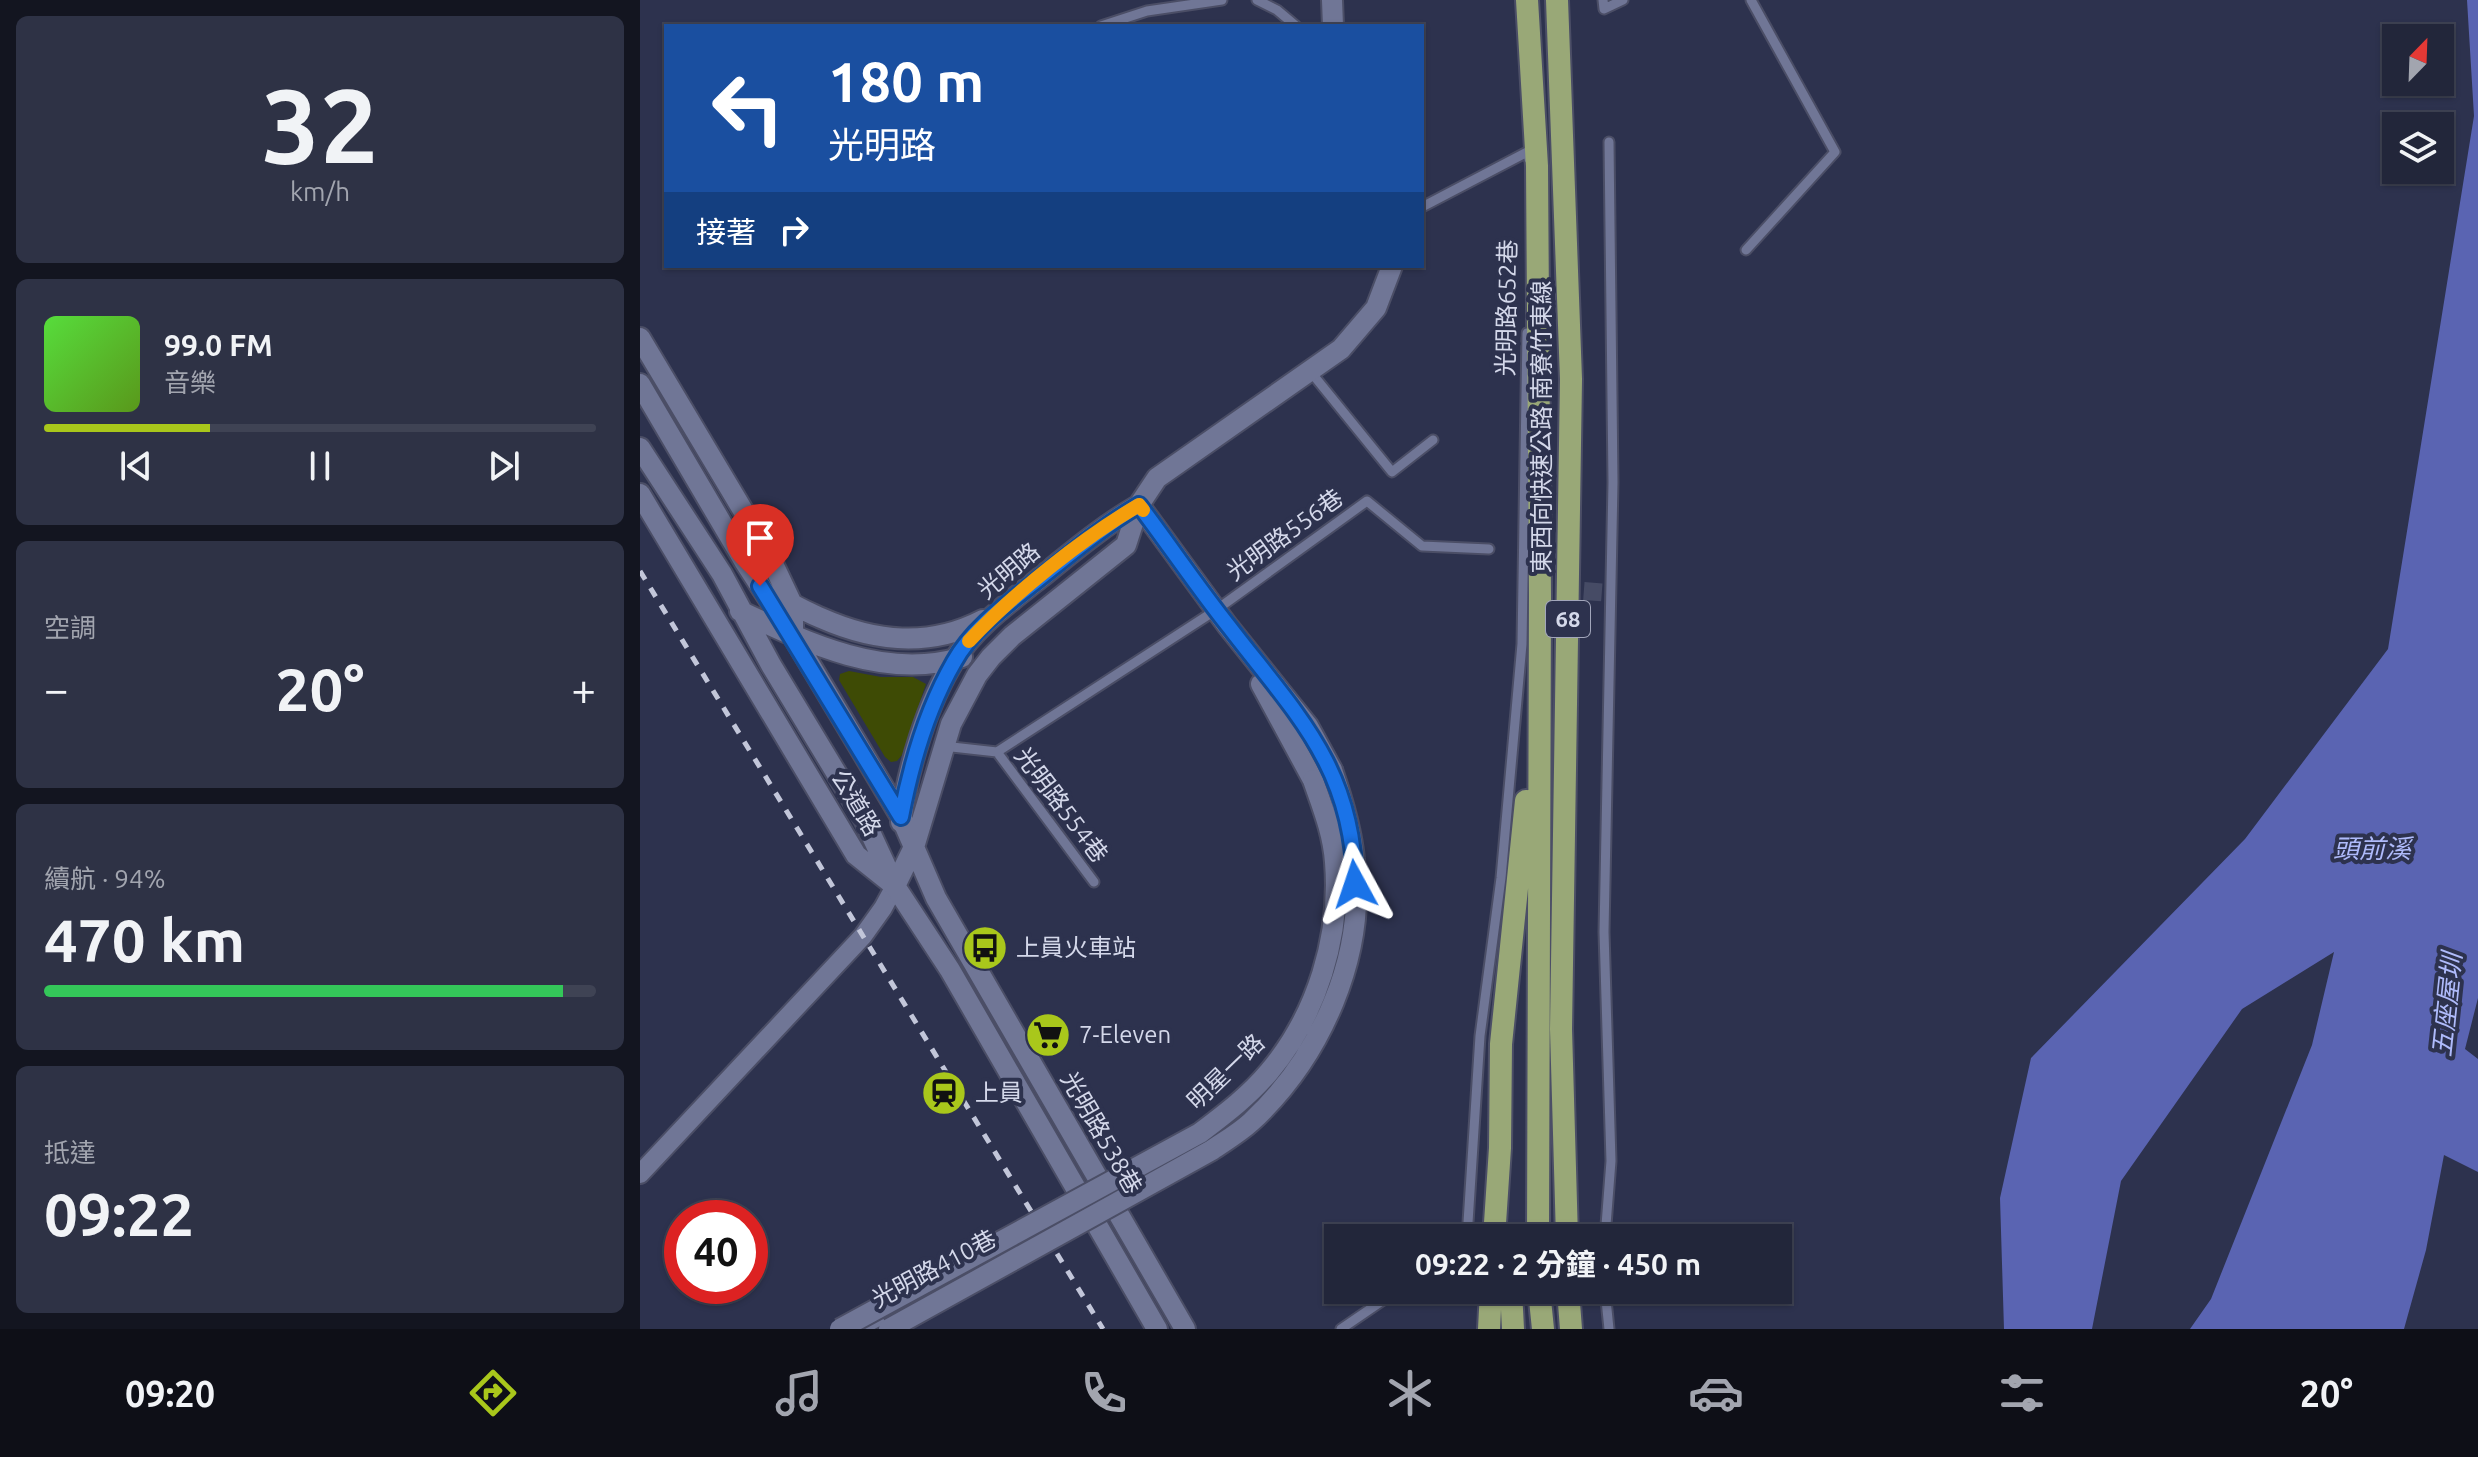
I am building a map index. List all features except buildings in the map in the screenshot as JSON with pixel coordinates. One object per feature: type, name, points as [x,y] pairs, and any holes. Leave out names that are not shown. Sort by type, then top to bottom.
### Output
[{"type":"highway","name":"東西向快速公路 南寮竹東線","points":[[1527,0],[1537,166],[1540,595],[1538,1224]]},
{"type":"highway","name":"東西向快速公路 南寮竹東線","points":[[1557,0],[1571,379],[1561,1029],[1567,1224]]},
{"type":"highway","points":[[1495,1224],[1500,1148],[1501,1044],[1522,831],[1538,709]]},
{"type":"highway","points":[[1500,1148],[1506,1224]]},
{"type":"highway","points":[[1489,1329],[1490,1304]]},
{"type":"highway","points":[[1512,1304],[1513,1329]]},
{"type":"highway","points":[[1540,1304],[1543,1329]]},
{"type":"highway","points":[[1569,1304],[1572,1329]]},
{"type":"street","points":[[1332,0],[1333,24]]},
{"type":"street","name":"光明路","points":[[640,1174],[879,916],[895,886],[908,833],[951,724],[977,675],[991,657],[1012,636],[1126,545],[1139,505],[1157,478],[1341,349],[1376,308],[1391,268]]},
{"type":"street","points":[[640,338],[766,549],[793,606],[793,636]]},
{"type":"street","name":"公道路","points":[[640,384],[908,833]]},
{"type":"street","points":[[663,424],[685,411]]},
{"type":"street","name":"公道路","points":[[640,448],[722,574],[740,611],[864,819],[895,886]]},
{"type":"street","name":"公道路","points":[[640,494],[856,855],[895,886]]},
{"type":"street","name":"光明路","points":[[895,886],[908,833],[916,752],[955,660],[967,643],[1006,605],[1108,523],[1139,505]]},
{"type":"street","name":"明星一路","points":[[889,1329],[1212,1150],[1250,1123],[1283,1088],[1311,1050],[1335,1000],[1350,949],[1356,908],[1355,861],[1346,813],[1332,770],[1308,726],[1222,618],[1139,505]]},
{"type":"street","name":"公道路","points":[[744,561],[793,606],[863,634],[908,639],[955,633],[1006,605]]},
{"type":"street","points":[[698,589],[793,636],[859,658],[883,662],[926,664],[955,660],[1012,636]]},
{"type":"street","name":"明星一路","points":[[840,1329],[1200,1133],[1234,1107],[1268,1074],[1294,1039],[1316,992],[1330,947],[1336,903],[1335,860],[1326,818],[1313,780],[1222,618]]},
{"type":"street","name":"光明路538巷","points":[[908,833],[928,882],[969,957],[1185,1329]]},
{"type":"street","name":"光明路538巷","points":[[895,886],[950,970],[1157,1329]]},
{"type":"lane","points":[[1107,24],[1147,11],[1222,0]]},
{"type":"lane","points":[[1257,0],[1277,10],[1294,24]]},
{"type":"lane","points":[[1603,0],[1604,9],[1623,0]]},
{"type":"lane","points":[[1746,250],[1835,152],[1751,0]]},
{"type":"lane","points":[[1606,1224],[1611,1161],[1604,932],[1613,482],[1609,142]]},
{"type":"lane","name":"光明路652巷","points":[[1424,206],[1529,151],[1522,644],[1501,878],[1480,1036],[1468,1224]]},
{"type":"lane","points":[[1310,371],[1392,472],[1433,440]]},
{"type":"lane","name":"光明路556巷","points":[[997,752],[1222,618],[1367,501],[1422,546],[1489,549]]},
{"type":"lane","points":[[943,746],[997,752]]},
{"type":"lane","name":"光明路554巷","points":[[997,752],[1094,882]]},
{"type":"lane","name":"光明路410巷","points":[[865,1329],[1021,1245]]},
{"type":"lane","points":[[1341,1329],[1378,1304]]},
{"type":"lane","points":[[1606,1304],[1609,1329]]},
{"type":"green space","points":[[849,671],[881,677],[913,677],[926,684],[902,755],[897,761],[891,762],[885,757],[839,680],[840,674]]},
{"type":"water","name":"頭前溪","points":[[2467,0],[2478,0],[2478,998],[2465,1049],[2478,1059],[2478,1172],[2444,1155],[2426,1250],[2404,1329],[2190,1329],[2211,1299],[2312,1045],[2334,952],[2242,1009],[2121,1181],[2092,1329],[2004,1329],[2000,1198],[2031,1058],[2245,839],[2388,649],[2474,116]]},
{"type":"tunnel","points":[[1530,587],[1610,593]]},
{"type":"railway","points":[[640,571],[1103,1329]]},
{"type":"slow traffic","points":[[969,641],[1006,605],[1108,523],[1139,505],[1143,510]]},
{"type":"place","name":"上員火車站","points":[[985,948]]},
{"type":"place","name":"7-Eleven","points":[[1048,1035]]},
{"type":"place","name":"上員","points":[[944,1093]]},
{"type":"route","points":[[760,586],[901,817],[916,752],[925,728],[942,685],[967,643],[1006,605],[1108,523],[1139,505],[1227,625],[1308,726],[1332,770],[1346,813],[1355,861],[1355,884]]},
{"type":"water label","name":"五座屋圳","points":[[2447,1005]]}]
